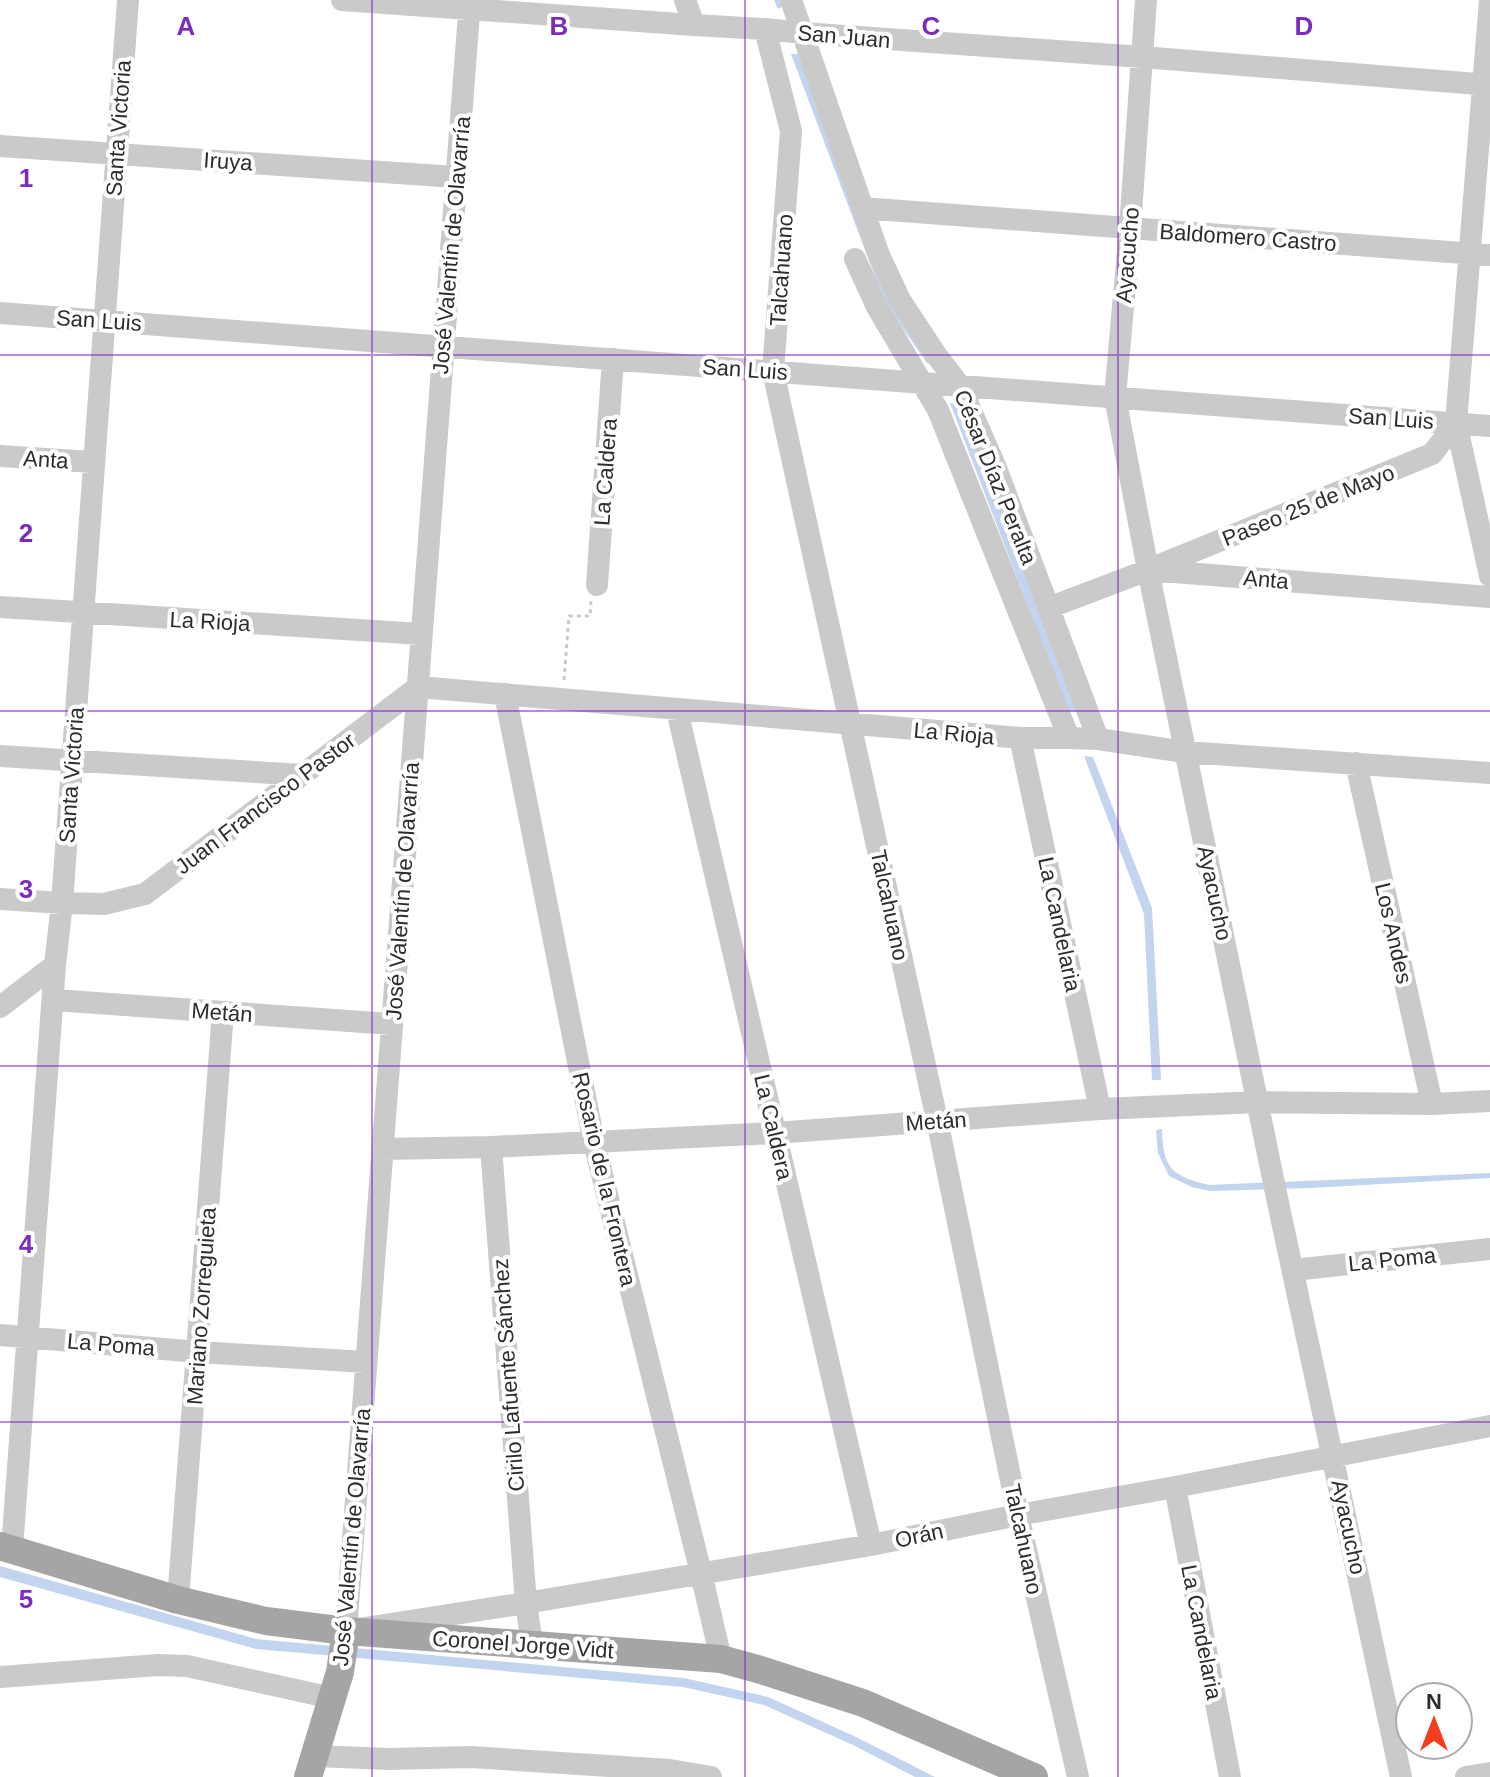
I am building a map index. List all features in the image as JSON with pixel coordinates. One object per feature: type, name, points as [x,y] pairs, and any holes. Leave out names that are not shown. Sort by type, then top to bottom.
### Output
[{"type":"main road","name":"Coronel Jorge Vidt","points":[[6,1547],[178,1600],[346,1637],[532,1644],[721,1659],[863,1703],[1034,1777]]},
{"type":"main road","name":"José Valentín de Olavarría","points":[[311,1766],[340,1672],[346,1637]]},
{"type":"street","name":"Santa Victoria","points":[[6,1547],[28,1337],[128,0]]},
{"type":"street","name":"San Juan","points":[[342,0],[470,5],[694,25],[1487,84]]},
{"type":"street","points":[[685,0],[694,25]]},
{"type":"street","name":"César Díaz Peralta","points":[[791,0],[879,255],[900,300],[960,386],[996,468],[1098,739]]},
{"type":"street","points":[[803,33],[806,0]]},
{"type":"street","name":"Ayacucho","points":[[1146,0],[1115,397],[1185,752],[1401,1777]]},
{"type":"street","points":[[1490,0],[1480,254],[1456,423],[1490,576]]},
{"type":"street","name":"José Valentín de Olavarría","points":[[346,1637],[470,5]]},
{"type":"street","name":"Talcahuano","points":[[765,29],[791,131],[773,371],[937,1120],[1018,1515],[1078,1777]]},
{"type":"street","name":"Iruya","points":[[0,146],[456,177]]},
{"type":"street","name":"Baldomero Castro","points":[[862,208],[1480,254]]},
{"type":"street","points":[[855,259],[877,307],[938,410],[1069,738]]},
{"type":"street","name":"San Luis","points":[[0,313],[1490,426]]},
{"type":"street","name":"La Caldera","points":[[597,585],[613,359]]},
{"type":"street","name":"Paseo 25 de Mayo","points":[[1148,570],[1432,454],[1456,423]]},
{"type":"street","name":"Anta","points":[[0,456],[92,462]]},
{"type":"street","name":"Anta","points":[[1048,608],[1148,570],[1490,597]]},
{"type":"street","name":"La Rioja","points":[[0,607],[421,634]]},
{"type":"street","name":"La Rioja","points":[[418,687],[1020,738],[1098,739],[1185,752],[1490,773]]},
{"type":"street","name":"Juan Francisco Pastor","points":[[0,899],[104,904],[145,894],[418,687]]},
{"type":"street","name":"Rosario de la Frontera","points":[[505,694],[594,1142],[721,1659]]},
{"type":"street","name":"La Caldera","points":[[677,710],[871,1545]]},
{"type":"street","name":"La Candelaria","points":[[1020,738],[1100,1109]]},
{"type":"street","points":[[0,756],[303,775]]},
{"type":"street","name":"Los Andes","points":[[1356,763],[1432,1104]]},
{"type":"street","points":[[0,1007],[55,965]]},
{"type":"street","name":"Metán","points":[[54,1000],[391,1024]]},
{"type":"street","name":"Mariano Zorreguieta","points":[[178,1600],[223,1012]]},
{"type":"street","name":"Metán","points":[[383,1149],[491,1147],[775,1133],[1100,1109],[1259,1102],[1432,1104],[1490,1101]]},
{"type":"street","name":"Cirilo Lafuente Sánchez","points":[[491,1147],[526,1603],[532,1644]]},
{"type":"street","name":"La Poma","points":[[1293,1270],[1490,1249]]},
{"type":"street","name":"La Poma","points":[[0,1335],[366,1362]]},
{"type":"street","name":"Orán","points":[[346,1637],[526,1603],[871,1545],[1490,1426]]},
{"type":"street","name":"La Candelaria","points":[[1175,1487],[1230,1777]]},
{"type":"street","points":[[0,1677],[158,1665],[187,1666],[332,1698]]},
{"type":"street","points":[[311,1766],[414,1767],[471,1757],[670,1770],[711,1777]]},
{"type":"street","points":[[1466,1777],[1490,1773]]},
{"type":"path","points":[[562,699],[569,616],[590,616],[591,591],[597,591],[597,585]]},
{"type":"water","points":[[791,54],[798,54],[892,297],[937,363],[927,363],[885,303]]},
{"type":"water","points":[[950,403],[959,403],[1078,712],[1068,711]]},
{"type":"water","points":[[1084,756],[1093,757],[1152,908],[1161,1080],[1152,1080],[1144,914]]},
{"type":"water","points":[[1162,1129],[1165,1153],[1172,1169],[1186,1178],[1209,1185],[1490,1173],[1490,1178],[1210,1191],[1192,1187],[1169,1176],[1158,1153],[1156,1130]]},
{"type":"water","points":[[0,1566],[256,1639],[684,1678],[768,1697],[935,1777],[915,1777],[764,1705],[683,1687],[256,1649],[0,1577]]},
{"type":"waterway","points":[[777,0],[779,6]]}]
